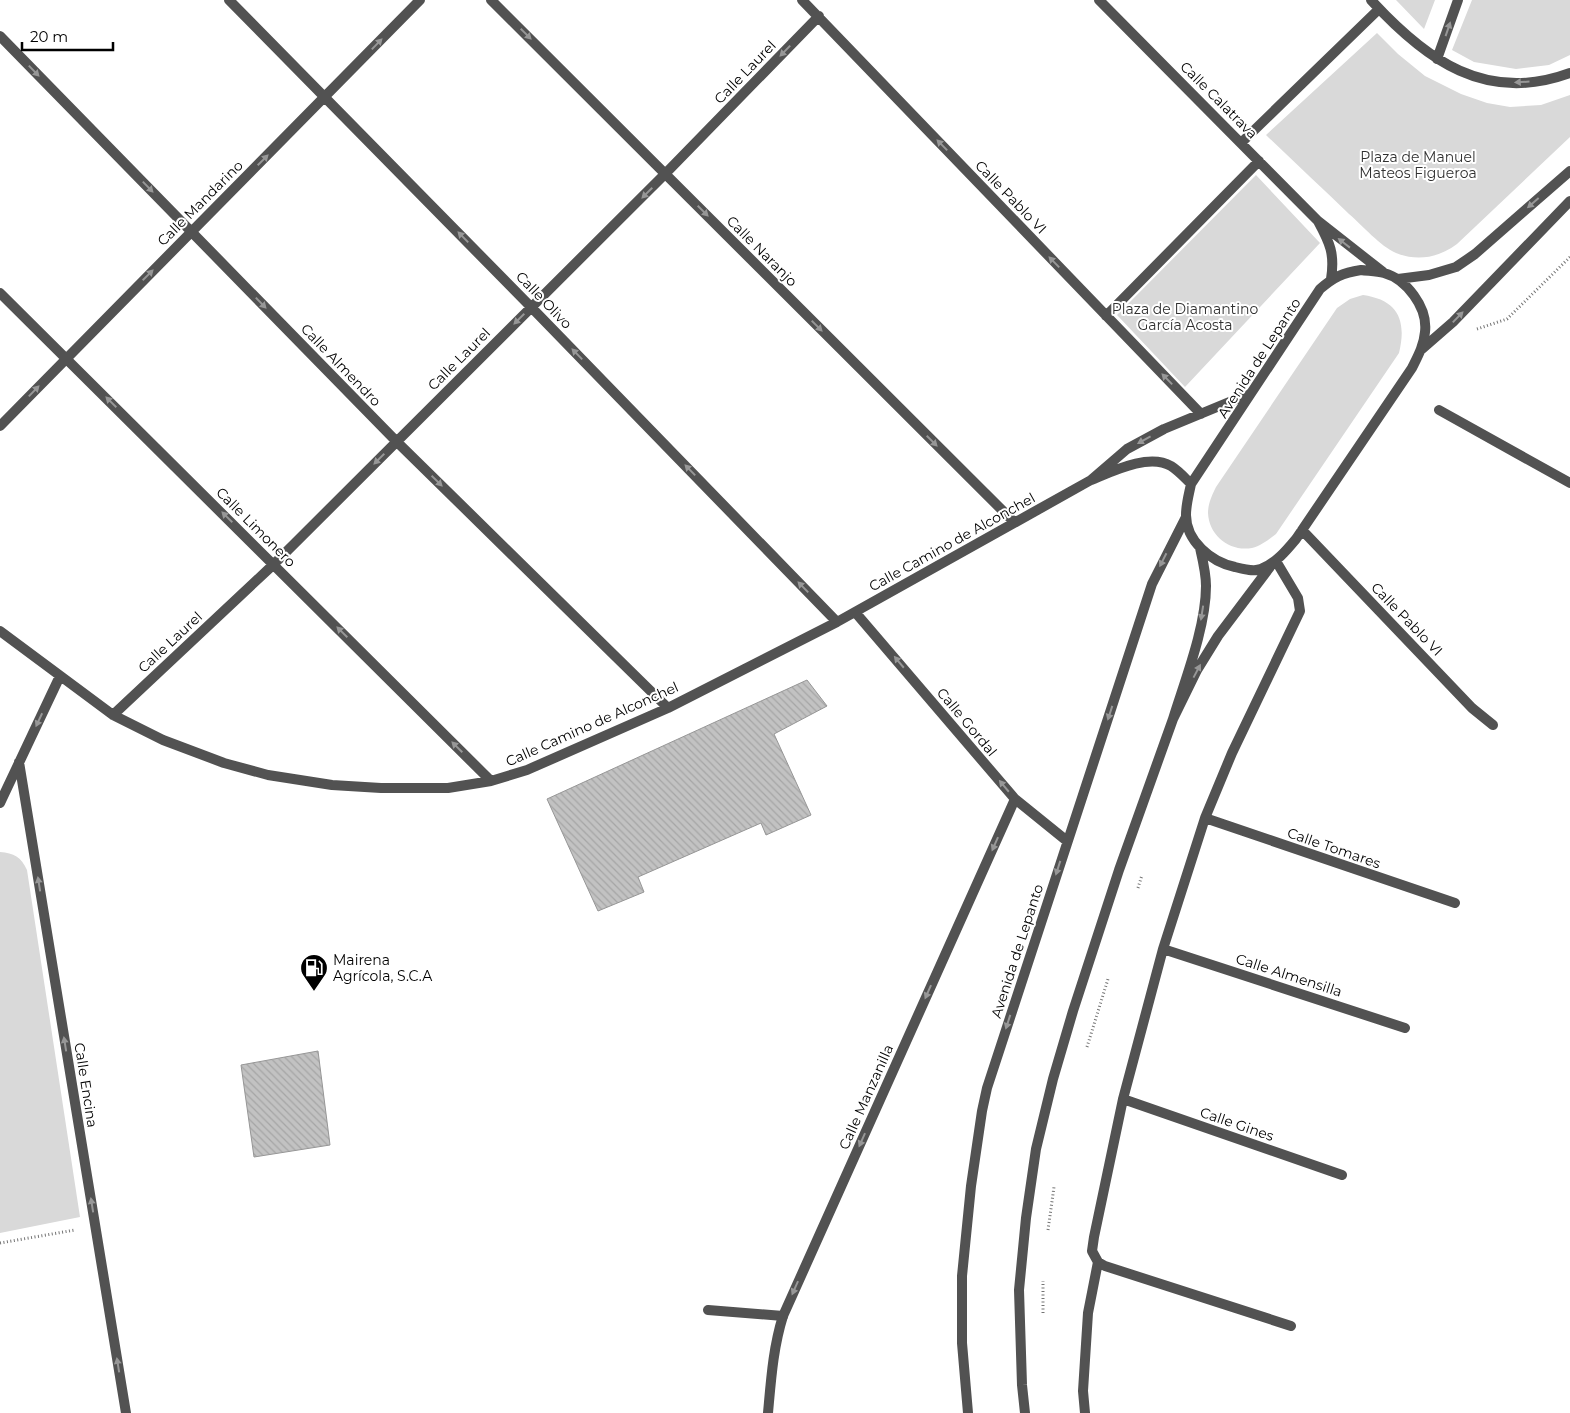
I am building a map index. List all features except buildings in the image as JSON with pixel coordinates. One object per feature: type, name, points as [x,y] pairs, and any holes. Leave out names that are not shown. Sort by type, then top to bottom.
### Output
[{"type":"street","name":"Calle Olivo","points":[[229,0],[531,306],[837,622]]},
{"type":"street","name":"Calle Mandarino","points":[[0,426],[420,0]]},
{"type":"street","name":"Calle Naranjo","points":[[491,0],[1014,522]]},
{"type":"street","name":"Calle Pablo VI","points":[[802,0],[1201,414]]},
{"type":"street","name":"Calle Calatrava","points":[[1100,0],[1318,221]]},
{"type":"street","points":[[1371,0],[1411,38],[1437,59],[1460,72],[1484,80],[1503,83],[1528,82],[1560,77],[1570,73]]},
{"type":"street","points":[[1437,59],[1458,0]]},
{"type":"street","points":[[1242,142],[1379,9]]},
{"type":"street","name":"Calle Laurel","points":[[113,715],[274,564],[531,306],[666,174],[818,16]]},
{"type":"street","name":"Calle Almendro","points":[[0,36],[396,441],[668,708]]},
{"type":"street","points":[[1106,316],[1259,161]]},
{"type":"street","name":"Avenida de Lepanto","points":[[1398,279],[1429,275],[1456,267],[1475,254],[1570,171]]},
{"type":"street","name":"Avenida de Lepanto","points":[[1422,349],[1453,322],[1570,201]]},
{"type":"street","points":[[1318,221],[1383,273]]},
{"type":"street","points":[[1318,221],[1328,238],[1332,251],[1331,279]]},
{"type":"street","name":"Avenida de Lepanto","points":[[1025,1413],[1022,1385],[1019,1290],[1026,1218],[1036,1149],[1053,1079],[1073,1011],[1119,870],[1173,719],[1196,646],[1206,587],[1205,568],[1200,548],[1191,533],[1186,517],[1187,500],[1192,484],[1320,289],[1331,279],[1344,273],[1361,270],[1383,273],[1398,279],[1414,294],[1422,312],[1426,329],[1422,349],[1412,368],[1302,530],[1291,545],[1274,562],[1218,636],[1197,670],[1173,719]]},
{"type":"street","name":"Calle Limonero","points":[[0,293],[491,781]]},
{"type":"street","points":[[1091,480],[1127,449],[1164,429],[1252,392]]},
{"type":"street","points":[[1439,410],[1570,483]]},
{"type":"street","points":[[1091,480],[1123,467],[1151,460],[1169,465],[1192,484]]},
{"type":"street","name":"Calle Camino de Alconchel","points":[[0,631],[113,715],[163,740],[224,764],[268,775],[332,785],[381,788],[448,788],[491,781],[527,770],[668,708],[837,622],[1091,480]]},
{"type":"street","name":"Avenida de Lepanto","points":[[968,1413],[962,1344],[962,1276],[971,1186],[987,1088],[1152,584],[1186,517]]},
{"type":"street","name":"Calle Pablo VI","points":[[1302,530],[1472,708],[1493,725]]},
{"type":"street","name":"Avenida de Lepanto","points":[[1200,548],[1214,560],[1248,570],[1259,570],[1274,562]]},
{"type":"street","points":[[1274,562],[1298,598],[1300,611],[1232,753],[1205,818],[1164,949],[1123,1099],[1092,1251],[1098,1262],[1105,1266],[1290,1326]]},
{"type":"street","name":"Calle Gordal","points":[[855,612],[1015,800],[1067,841]]},
{"type":"street","points":[[0,803],[60,676]]},
{"type":"street","name":"Calle Encina","points":[[19,762],[126,1413]]},
{"type":"street","name":"Calle Manzanilla","points":[[768,1413],[776,1337],[783,1316],[1015,800]]},
{"type":"street","name":"Calle Tomares","points":[[1205,818],[1455,904]]},
{"type":"street","name":"Calle Almensilla","points":[[1164,949],[1405,1028]]},
{"type":"street","name":"Calle Gines","points":[[1123,1099],[1342,1175]]},
{"type":"street","points":[[1085,1413],[1082,1392],[1088,1313],[1098,1262]]},
{"type":"street","points":[[708,1310],[783,1316]]},
{"type":"path","points":[[0,1243],[95,1226]]},
{"type":"green space","points":[[1396,0],[1435,0],[1424,29]]},
{"type":"green space","points":[[1472,0],[1570,0],[1570,55],[1549,65],[1516,69],[1474,62],[1452,50]]},
{"type":"green space","name":"Plaza de Manuel Mateos Figueroa","points":[[1377,33],[1398,54],[1425,76],[1461,94],[1487,103],[1510,107],[1541,105],[1570,95],[1570,137],[1457,244],[1443,252],[1428,257],[1404,256],[1384,246],[1266,135]]},
{"type":"green space","name":"Plaza de Diamantino García Acosta","points":[[1256,175],[1320,243],[1185,387],[1117,315]]},
{"type":"green space","points":[[1363,295],[1385,302],[1397,314],[1402,331],[1399,353],[1276,534],[1262,544],[1252,548],[1244,549],[1229,545],[1222,541],[1212,529],[1209,521],[1209,506],[1216,487],[1337,308],[1350,299]]},
{"type":"green space","points":[[0,852],[16,856],[27,870],[80,1217],[0,1233]]},
{"type":"place","name":"Mairena Agrícola, S.C.A","points":[[314,992]]}]
